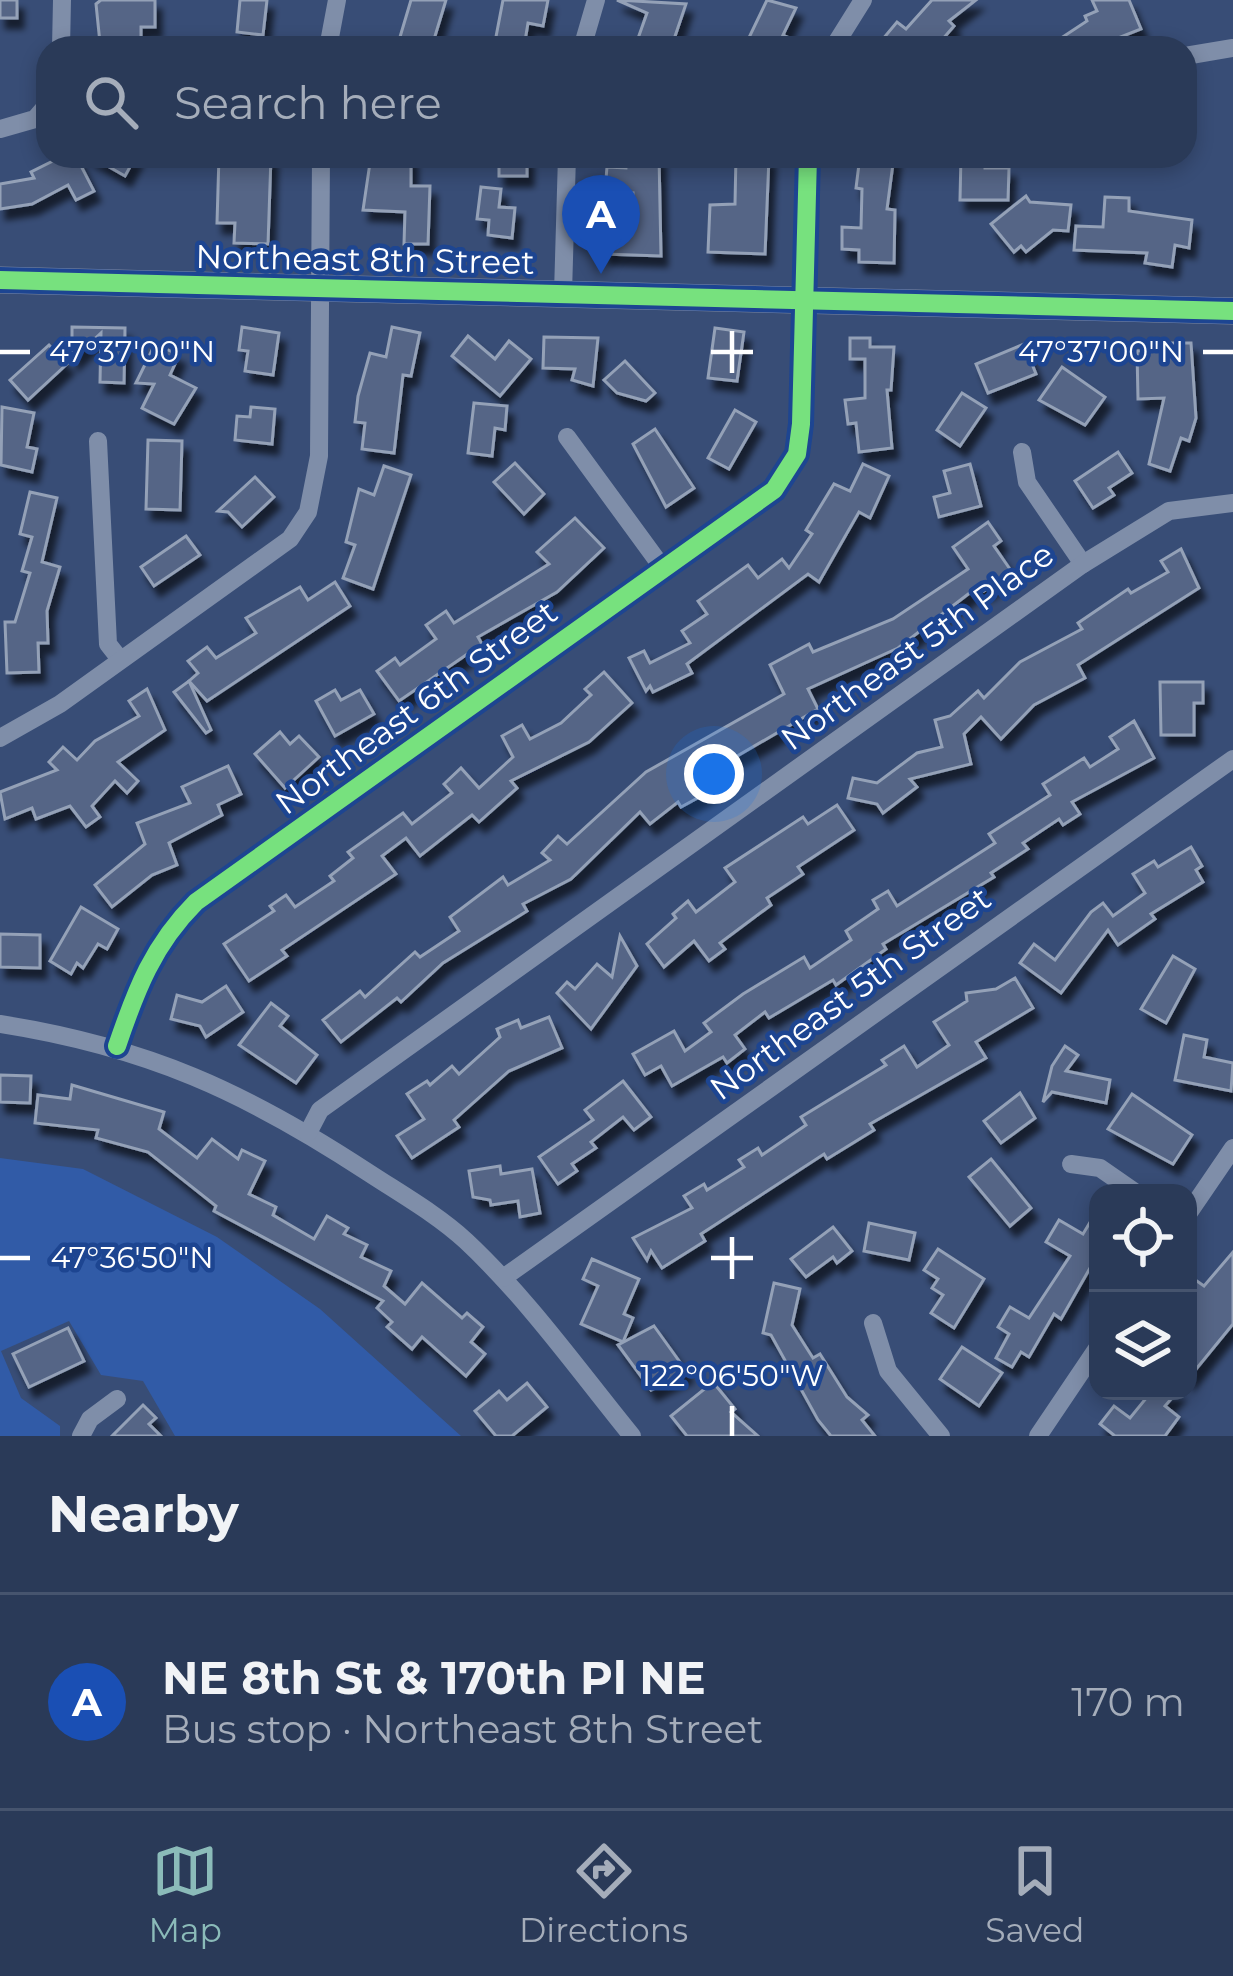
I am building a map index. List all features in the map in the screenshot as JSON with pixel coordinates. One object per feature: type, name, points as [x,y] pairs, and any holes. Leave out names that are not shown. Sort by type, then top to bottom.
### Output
[{"type":"street","points":[[61,36],[62,0]]},
{"type":"street","points":[[330,36],[337,0]]},
{"type":"street","points":[[586,36],[596,0]]},
{"type":"street","points":[[840,36],[863,0]]},
{"type":"street","points":[[1197,54],[1233,49]]},
{"type":"street","points":[[0,129],[36,114]]},
{"type":"street","points":[[0,738],[60,704],[290,539],[308,512],[320,456],[321,168]]},
{"type":"street","points":[[563,293],[567,168]]},
{"type":"street","points":[[804,300],[808,168]]},
{"type":"street","name":"Northeast 8th Street","points":[[0,280],[1233,311]]},
{"type":"street","name":"Northeast 6th Street","points":[[117,1046],[142,974],[165,933],[196,902],[774,490],[796,454],[804,300]]},
{"type":"street","points":[[567,436],[662,567]]},
{"type":"street","points":[[98,441],[108,644],[119,658]]},
{"type":"street","points":[[1022,452],[1027,482],[1083,565]]},
{"type":"street","name":"Northeast 5th Place","points":[[308,1133],[320,1110],[1083,565],[1169,511],[1233,503]]},
{"type":"street","name":"Northeast 5th Street","points":[[503,1277],[1233,759]]},
{"type":"street","points":[[0,1024],[117,1046],[203,1077],[308,1133],[462,1238],[503,1277],[632,1436]]},
{"type":"street","points":[[1197,1201],[1233,1148]]},
{"type":"street","points":[[1071,1164],[1100,1168],[1123,1184]]},
{"type":"street","points":[[873,1322],[888,1371],[940,1436]]},
{"type":"street","points":[[1038,1436],[1089,1360]]},
{"type":"street","points":[[81,1436],[90,1419],[117,1399]]},
{"type":"shaded area","points":[[0,1158],[83,1169],[217,1237],[320,1309],[461,1436],[175,1436],[143,1381],[101,1375],[69,1321],[1,1351],[21,1398],[60,1426],[60,1436],[0,1436]]},
{"type":"building","points":[[0,0],[17,0],[17,18],[0,18]]},
{"type":"building","points":[[101,0],[155,0],[155,27],[141,27],[141,36],[99,36],[96,4]]},
{"type":"building","points":[[240,0],[267,0],[263,35],[237,32]]},
{"type":"building","points":[[411,0],[446,0],[435,36],[400,36]]},
{"type":"building","points":[[503,0],[548,0],[543,26],[528,23],[526,36],[496,36]]},
{"type":"building","points":[[617,0],[686,4],[675,36],[639,36],[647,13]]},
{"type":"building","points":[[767,0],[796,8],[785,36],[750,36]]},
{"type":"building","points":[[932,0],[976,0],[949,21],[954,26],[945,36],[885,36],[897,22],[906,29]]},
{"type":"building","points":[[1092,0],[1129,0],[1141,29],[1123,36],[1064,36],[1097,11]]},
{"type":"building","points":[[82,168],[94,191],[76,200],[68,185],[32,204],[0,209],[0,184],[34,178],[31,172]]},
{"type":"building","points":[[219,168],[271,168],[268,244],[234,243],[235,223],[217,223]]},
{"type":"building","points":[[369,168],[411,168],[411,186],[430,186],[428,244],[404,244],[405,212],[363,210]]},
{"type":"building","points":[[499,168],[527,168],[527,176],[499,176]]},
{"type":"building","points":[[607,168],[659,168],[661,256],[604,254],[605,227],[631,228],[633,193],[605,191]]},
{"type":"building","points":[[736,168],[769,168],[765,254],[708,252],[710,205],[735,204]]},
{"type":"building","points":[[858,168],[892,168],[887,209],[895,210],[894,263],[859,262],[859,250],[842,249],[842,227],[861,228],[862,189],[856,188]]},
{"type":"building","points":[[961,168],[1009,168],[1008,200],[960,200]]},
{"type":"building","points":[[481,187],[501,189],[499,207],[515,208],[512,238],[488,235],[489,220],[477,219]]},
{"type":"building","points":[[1026,196],[1030,202],[1071,205],[1068,231],[1053,230],[1026,252],[1021,246],[1014,252],[991,224]]},
{"type":"building","points":[[1105,197],[1129,198],[1129,211],[1192,220],[1189,248],[1175,245],[1172,267],[1145,263],[1147,253],[1074,250],[1076,226],[1103,227]]},
{"type":"building","points":[[72,327],[125,328],[124,383],[100,382],[101,333],[72,360]]},
{"type":"building","points":[[242,327],[279,333],[273,375],[245,371],[248,351],[239,350]]},
{"type":"building","points":[[392,327],[420,333],[411,376],[403,375],[394,453],[362,449],[365,423],[355,422],[370,353],[386,357]]},
{"type":"building","points":[[715,328],[744,332],[737,381],[708,378]]},
{"type":"building","points":[[468,336],[495,359],[509,341],[531,359],[500,396],[452,356]]},
{"type":"building","points":[[544,337],[598,338],[593,386],[572,380],[575,369],[543,368]]},
{"type":"building","points":[[850,338],[870,338],[870,347],[894,347],[891,390],[887,390],[892,448],[859,452],[856,423],[848,424],[845,400],[865,398],[865,359],[850,359]]},
{"type":"building","points":[[1166,343],[1191,343],[1196,418],[1189,441],[1181,438],[1170,471],[1149,464],[1164,398],[1138,399],[1137,351],[1167,349]]},
{"type":"building","points":[[155,344],[179,355],[170,375],[196,388],[174,424],[142,408],[154,384],[136,383]]},
{"type":"building","points":[[1024,344],[1036,374],[988,393],[976,364]]},
{"type":"building","points":[[49,345],[67,364],[28,400],[10,380]]},
{"type":"building","points":[[625,361],[655,393],[646,401],[617,393],[604,380]]},
{"type":"building","points":[[1062,367],[1105,397],[1085,425],[1039,400]]},
{"type":"building","points":[[962,393],[986,408],[960,446],[937,430]]},
{"type":"building","points":[[474,403],[507,406],[505,430],[495,428],[492,456],[468,453]]},
{"type":"building","points":[[2,407],[34,413],[27,447],[37,449],[32,472],[1,465]]},
{"type":"building","points":[[251,407],[275,409],[272,444],[235,440],[237,416],[250,417]]},
{"type":"building","points":[[735,410],[756,422],[729,469],[708,458]]},
{"type":"building","points":[[655,429],[694,488],[666,507],[633,444]]},
{"type":"building","points":[[148,440],[182,441],[180,510],[146,509]]},
{"type":"building","points":[[1118,452],[1132,473],[1109,488],[1114,495],[1093,508],[1075,481]]},
{"type":"building","points":[[515,463],[544,494],[524,514],[494,482]]},
{"type":"building","points":[[863,464],[889,476],[870,518],[859,512],[819,582],[808,574],[687,664],[692,673],[646,691],[629,658],[644,651],[650,663],[690,643],[682,631],[707,614],[698,601],[748,565],[758,578],[782,559],[789,568],[812,534],[806,530],[834,484],[850,491]]},
{"type":"building","points":[[970,464],[981,506],[939,517],[934,497],[950,493],[944,471]]},
{"type":"building","points":[[384,466],[411,475],[373,589],[343,578],[355,545],[346,542],[359,489],[374,495]]},
{"type":"building","points":[[255,477],[274,497],[242,527],[228,512],[218,511]]},
{"type":"building","points":[[30,492],[57,498],[42,562],[60,567],[47,611],[48,643],[38,643],[39,672],[7,673],[5,622],[15,622],[30,573],[22,571],[32,537],[20,534]]},
{"type":"building","points":[[575,518],[604,548],[557,592],[478,637],[482,644],[399,701],[377,671],[395,658],[400,665],[436,639],[426,625],[446,611],[454,623],[549,564],[537,552]]},
{"type":"building","points":[[988,522],[1001,541],[994,546],[1012,572],[984,591],[980,585],[898,648],[808,689],[818,709],[708,773],[716,788],[681,807],[678,802],[650,824],[640,812],[571,879],[523,904],[527,911],[443,963],[401,1002],[397,998],[341,1042],[323,1020],[360,991],[365,997],[415,952],[420,957],[459,931],[450,917],[503,877],[508,885],[550,860],[542,853],[558,836],[567,844],[646,772],[784,694],[770,665],[809,644],[813,652],[893,619],[968,569],[953,547]]},
{"type":"building","points":[[186,536],[200,555],[154,586],[141,567]]},
{"type":"building","points":[[1181,549],[1199,588],[1078,665],[1085,678],[1034,705],[1001,739],[981,717],[964,734],[971,764],[910,779],[917,787],[883,813],[877,804],[848,798],[853,778],[877,783],[917,753],[942,747],[935,720],[950,716],[978,691],[984,698],[1020,662],[1082,629],[1078,623],[1128,589],[1131,593],[1168,572],[1161,561]]},
{"type":"building","points":[[335,582],[350,606],[207,701],[189,681],[198,673],[188,661],[207,647],[216,658],[256,633],[246,618],[300,587],[308,600]]},
{"type":"building","points":[[604,672],[632,703],[589,742],[511,781],[517,788],[479,822],[472,815],[420,856],[406,838],[382,856],[396,874],[282,950],[287,956],[249,981],[224,944],[274,911],[270,906],[286,895],[295,907],[334,881],[330,876],[353,858],[348,852],[403,813],[412,824],[452,793],[444,784],[461,768],[479,788],[513,757],[502,736],[522,725],[530,739],[561,723],[591,695],[585,689]]},
{"type":"building","points":[[189,681],[211,730],[206,733],[174,692]]},
{"type":"building","points":[[1160,682],[1203,682],[1203,703],[1194,703],[1194,735],[1161,735]]},
{"type":"building","points":[[147,689],[165,730],[118,762],[138,781],[127,793],[115,781],[92,806],[100,817],[86,827],[70,806],[36,819],[32,808],[5,819],[0,792],[57,770],[49,762],[63,747],[77,760],[95,741],[139,716],[129,701]]},
{"type":"building","points":[[335,690],[341,700],[360,690],[374,714],[335,736],[316,701]]},
{"type":"building","points":[[1134,721],[1154,758],[1072,802],[1080,814],[1063,825],[1059,819],[1023,843],[1028,849],[991,873],[994,877],[883,944],[886,949],[836,985],[833,980],[769,1018],[765,1012],[735,1035],[745,1049],[727,1063],[723,1057],[672,1086],[661,1066],[645,1075],[633,1054],[674,1031],[685,1051],[711,1032],[704,1023],[743,994],[804,957],[810,968],[851,940],[846,931],[878,909],[873,900],[888,891],[897,906],[995,843],[989,834],[1050,795],[1043,784],[1084,758],[1090,767],[1118,749],[1110,737]]},
{"type":"building","points":[[280,732],[290,744],[299,736],[319,757],[285,788],[255,754]]},
{"type":"building","points":[[228,766],[241,794],[218,805],[222,815],[169,843],[177,865],[152,875],[112,907],[95,885],[145,844],[137,823],[190,803],[182,787]]},
{"type":"building","points":[[837,805],[854,830],[798,867],[803,874],[767,898],[771,905],[720,943],[725,949],[709,961],[694,941],[664,967],[647,944],[676,918],[673,914],[688,901],[696,912],[735,882],[725,868],[803,817],[808,824]]},
{"type":"building","points":[[1191,847],[1202,866],[1196,870],[1203,882],[1151,914],[1155,919],[1118,945],[1108,930],[1061,993],[1020,963],[1034,944],[1055,960],[1103,903],[1113,916],[1145,893],[1133,874],[1154,861],[1158,867]]},
{"type":"building","points":[[81,907],[118,929],[107,949],[98,944],[83,968],[77,963],[71,974],[50,961]]},
{"type":"building","points":[[0,934],[40,935],[40,968],[0,967]]},
{"type":"building","points":[[620,936],[637,966],[591,1029],[557,993],[567,982],[575,989],[597,964],[612,977]]},
{"type":"building","points":[[1173,956],[1195,969],[1166,1023],[1141,1009]]},
{"type":"building","points":[[1015,978],[1033,1008],[976,1042],[986,1058],[870,1124],[874,1130],[827,1159],[824,1154],[701,1234],[705,1241],[662,1268],[651,1251],[647,1260],[633,1238],[692,1208],[684,1196],[704,1184],[707,1190],[744,1167],[739,1160],[758,1148],[762,1155],[806,1125],[801,1117],[886,1065],[882,1060],[904,1046],[917,1067],[949,1045],[934,1022],[967,1001],[966,993],[996,989]]},
{"type":"building","points":[[226,986],[243,1012],[206,1037],[200,1026],[171,1019],[177,995],[202,1002]]},
{"type":"building","points":[[271,1003],[288,1016],[280,1026],[317,1055],[296,1083],[239,1045]]},
{"type":"building","points":[[549,1017],[562,1048],[509,1071],[454,1120],[459,1127],[412,1158],[397,1136],[424,1119],[407,1094],[427,1081],[430,1085],[452,1066],[459,1074],[500,1037],[497,1029],[518,1020],[521,1028]]},
{"type":"building","points":[[1184,1035],[1207,1040],[1204,1057],[1233,1063],[1231,1091],[1175,1080]]},
{"type":"building","points":[[1065,1046],[1078,1055],[1066,1071],[1110,1080],[1106,1103],[1052,1092],[1043,1102],[1052,1066]]},
{"type":"building","points":[[0,1075],[31,1076],[30,1103],[0,1102]]},
{"type":"building","points":[[623,1081],[651,1117],[634,1130],[623,1117],[591,1142],[596,1148],[572,1164],[577,1171],[558,1184],[539,1157],[593,1120],[585,1110]]},
{"type":"building","points":[[72,1085],[164,1112],[159,1129],[197,1158],[212,1139],[238,1159],[242,1150],[265,1161],[249,1194],[276,1207],[273,1215],[314,1239],[327,1216],[348,1228],[344,1234],[367,1245],[361,1257],[391,1271],[384,1286],[405,1304],[422,1283],[462,1318],[467,1313],[483,1327],[471,1342],[485,1354],[466,1376],[422,1337],[412,1349],[387,1327],[392,1322],[377,1308],[383,1301],[214,1211],[216,1206],[148,1152],[96,1138],[98,1130],[35,1123],[38,1095],[70,1099]]},
{"type":"building","points":[[1020,1093],[1035,1118],[1001,1143],[984,1121]]},
{"type":"building","points":[[1132,1094],[1192,1135],[1173,1164],[1108,1129]]},
{"type":"building","points":[[991,1159],[1031,1208],[1010,1226],[969,1177]]},
{"type":"building","points":[[500,1166],[501,1174],[532,1169],[540,1213],[520,1217],[518,1201],[491,1205],[490,1200],[473,1197],[469,1171]]},
{"type":"building","points":[[1059,1220],[1083,1234],[1089,1224],[1089,1270],[1061,1319],[1054,1314],[1029,1357],[1021,1352],[1012,1367],[996,1358],[1009,1334],[998,1327],[1010,1307],[1029,1318],[1070,1256],[1046,1242]]},
{"type":"building","points":[[869,1223],[915,1233],[909,1260],[864,1251]]},
{"type":"building","points":[[833,1227],[852,1251],[837,1263],[833,1257],[806,1277],[791,1259]]},
{"type":"building","points":[[938,1249],[984,1279],[954,1328],[931,1313],[943,1295],[932,1288],[938,1279],[924,1270]]},
{"type":"building","points":[[1233,1252],[1233,1324],[1197,1368],[1197,1281],[1204,1286]]},
{"type":"building","points":[[592,1259],[639,1279],[624,1314],[633,1318],[623,1342],[581,1324],[598,1286],[583,1279]]},
{"type":"building","points":[[774,1283],[800,1289],[792,1325],[813,1358],[820,1354],[847,1397],[868,1415],[862,1420],[875,1436],[831,1436],[818,1420],[771,1335],[763,1333]]},
{"type":"building","points":[[654,1326],[687,1372],[651,1390],[618,1345]]},
{"type":"building","points":[[68,1328],[84,1361],[29,1387],[13,1354]]},
{"type":"building","points":[[962,1347],[1002,1373],[979,1406],[940,1379]]},
{"type":"building","points":[[713,1382],[735,1409],[731,1412],[758,1436],[687,1436],[671,1416]]},
{"type":"building","points":[[527,1383],[547,1407],[512,1436],[496,1436],[475,1411],[499,1391],[507,1400]]},
{"type":"building","points":[[1145,1400],[1170,1400],[1165,1406],[1179,1417],[1165,1436],[1115,1436],[1100,1424],[1114,1406],[1130,1418]]},
{"type":"building","points":[[143,1405],[156,1418],[149,1424],[161,1436],[112,1436]]},
{"type":"cycle path","points":[[117,1046],[148,969],[196,902],[774,490],[797,454],[801,424],[808,168]]},
{"type":"cycle path","points":[[0,280],[1233,311]]},
{"type":"place","name":"NE 8th St & 170th Pl NE","points":[[601,274]]}]
